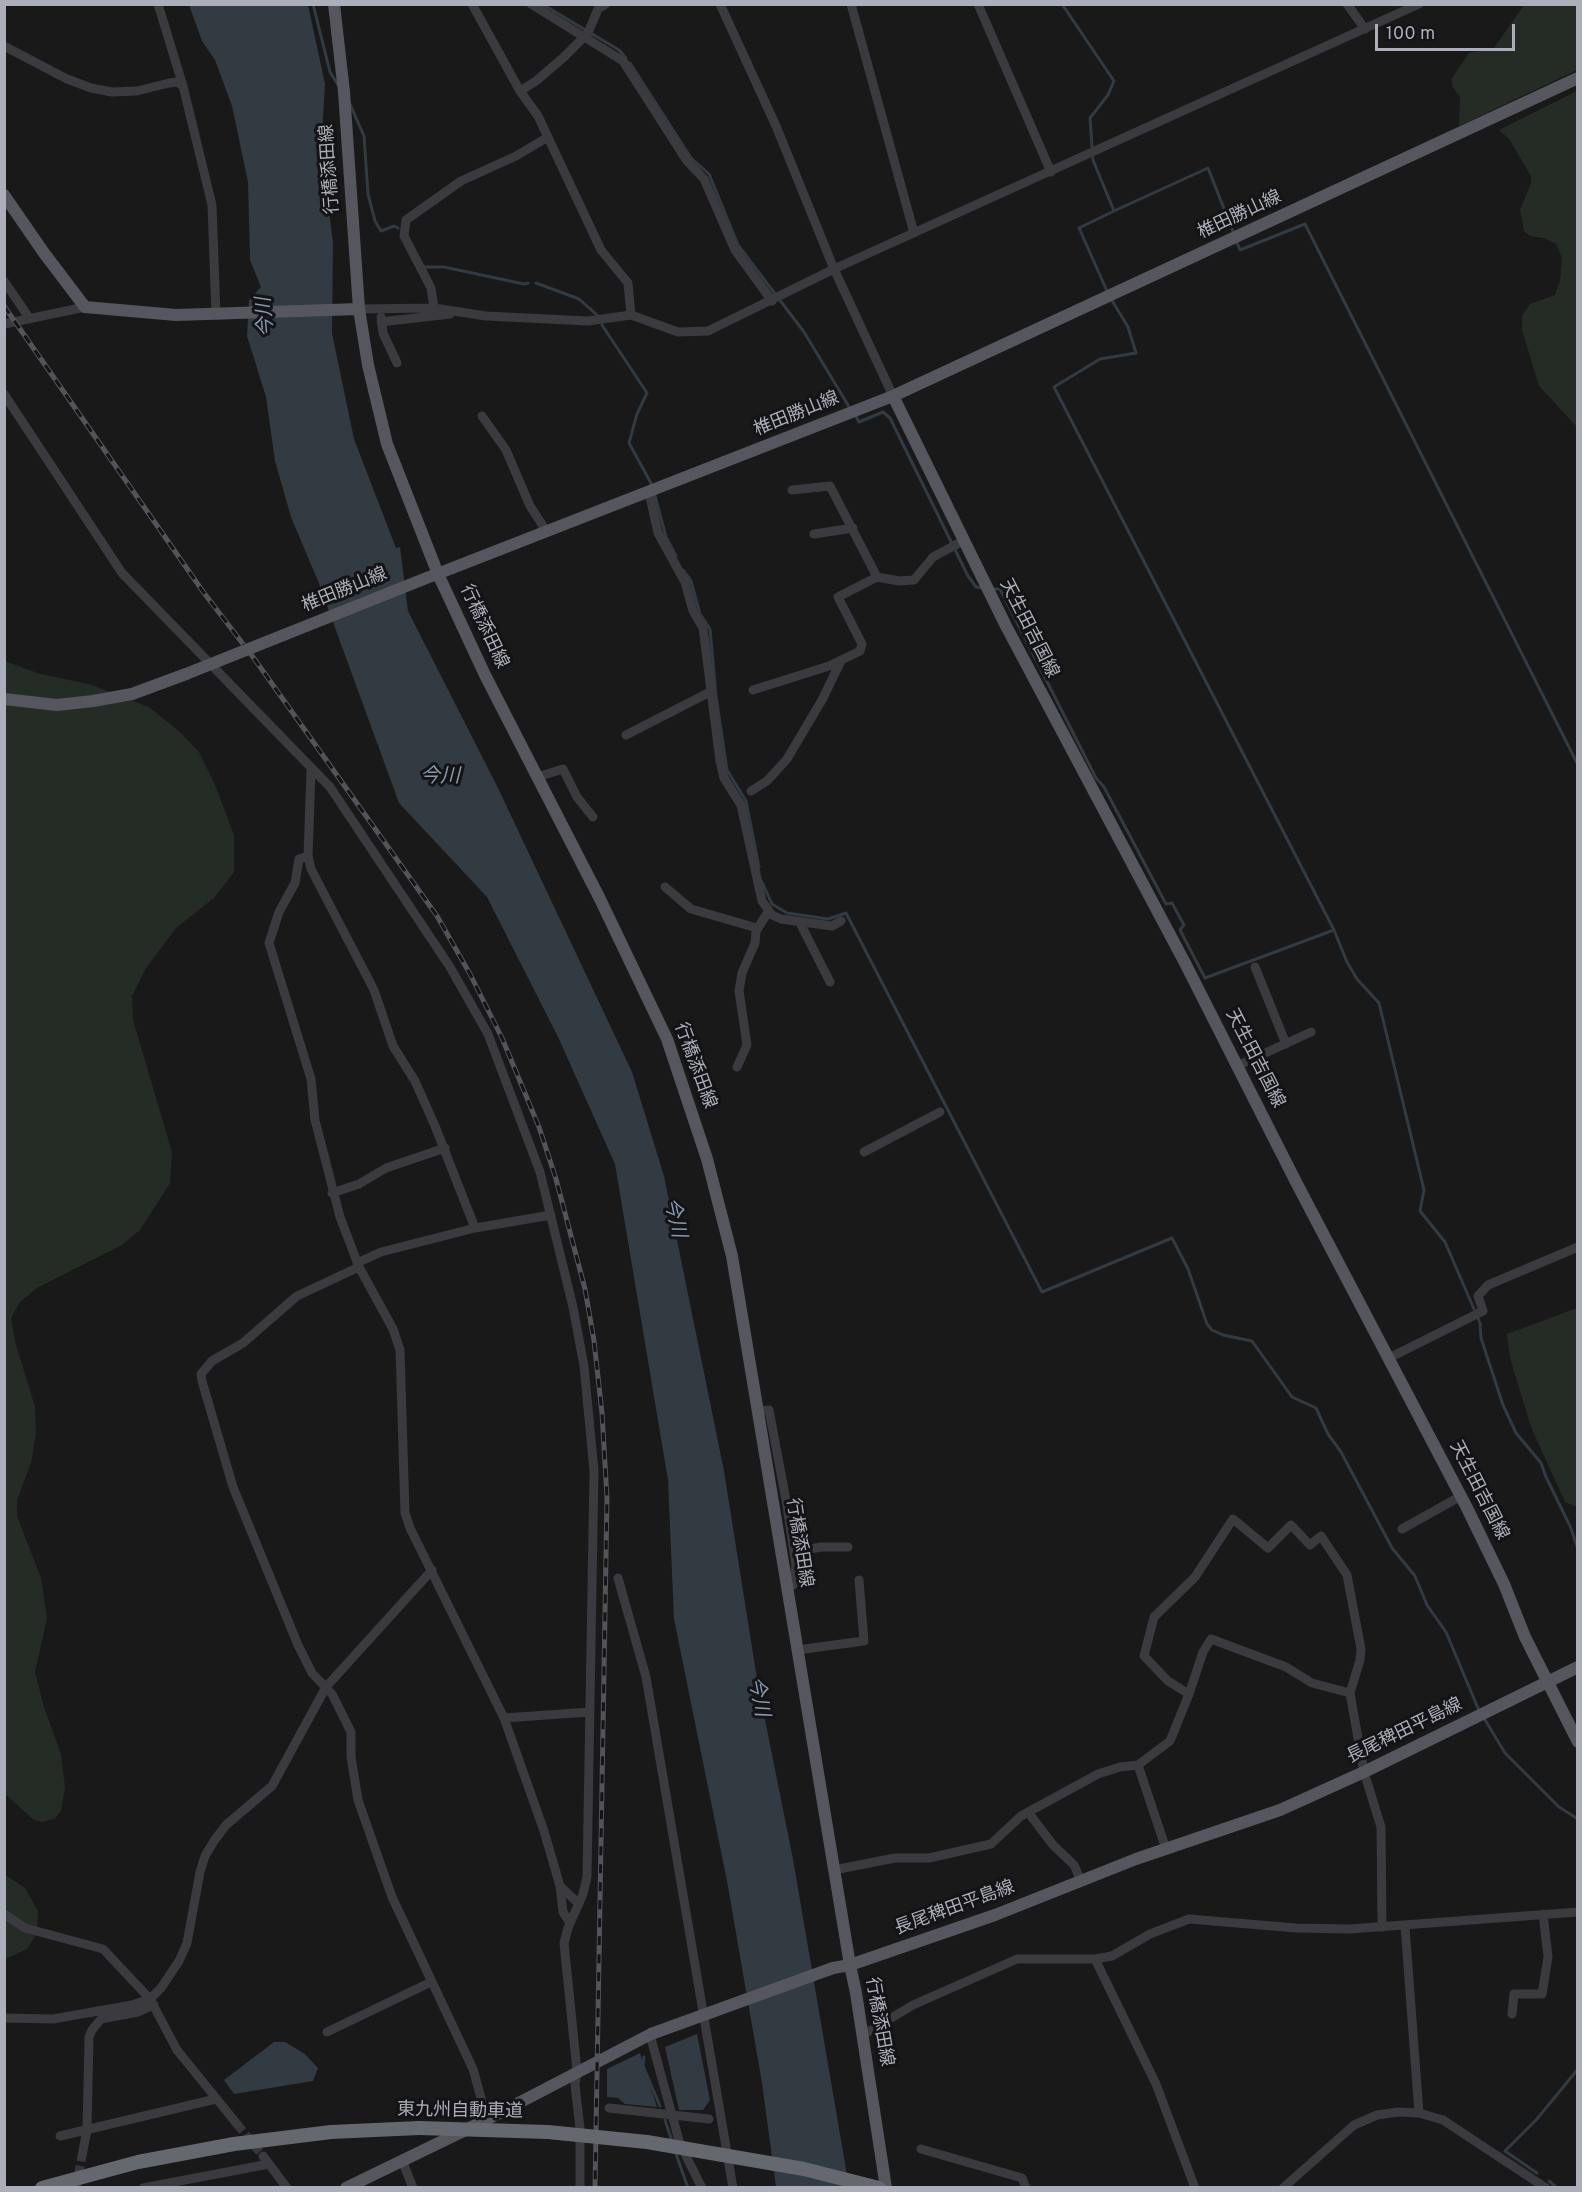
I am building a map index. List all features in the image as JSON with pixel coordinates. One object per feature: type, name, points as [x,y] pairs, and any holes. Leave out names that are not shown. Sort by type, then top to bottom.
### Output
[{"type":"highway","name":"東九州自動車道","points":[[42,2187],[138,2162],[234,2144],[332,2132],[419,2128],[548,2132],[647,2142],[794,2167],[879,2187]]},
{"type":"main road","name":"行橋添田線","points":[[334,4],[344,92],[355,309],[387,444],[434,576],[600,899],[667,1039],[707,1159],[732,1256],[863,2035],[886,2187]]},
{"type":"main road","name":"椎田勝山線","points":[[4,699],[57,705],[132,694],[893,396],[1578,78]]},
{"type":"main road","points":[[4,195],[85,307],[176,315],[355,309]]},
{"type":"main road","name":"天生田吉国線","points":[[893,396],[963,541],[1461,1496],[1504,1584],[1546,1682],[1578,1742]]},
{"type":"main road","name":"長尾稗田平島線","points":[[346,2187],[484,2121],[650,2035],[707,2012],[833,1968],[850,1965],[995,1915],[1166,1849],[1280,1810],[1364,1772],[1578,1667]]},
{"type":"street","points":[[158,4],[183,86],[212,205],[216,315]]},
{"type":"street","points":[[472,4],[520,91],[538,116],[600,250],[628,283],[631,315]]},
{"type":"street","points":[[531,4],[623,61],[687,161],[704,179],[735,250],[772,301]]},
{"type":"street","points":[[520,91],[536,81],[584,36],[598,9],[606,4]]},
{"type":"street","points":[[720,4],[776,126],[834,269],[893,396]]},
{"type":"street","points":[[851,4],[914,233]]},
{"type":"street","points":[[978,4],[1051,172]]},
{"type":"street","points":[[1347,4],[1365,29]]},
{"type":"street","points":[[355,309],[434,308],[459,313],[588,321],[631,315],[664,329],[696,333],[721,326],[834,269],[1419,4]]},
{"type":"street","points":[[4,46],[66,79],[112,93],[137,91],[177,82],[183,86]]},
{"type":"street","points":[[434,308],[431,288],[404,236],[406,220],[461,181],[531,148],[548,137]]},
{"type":"street","points":[[4,281],[30,319]]},
{"type":"street","points":[[4,324],[85,307]]},
{"type":"street","points":[[381,308],[382,333],[397,363]]},
{"type":"street","points":[[381,322],[459,313]]},
{"type":"street","points":[[4,394],[122,573],[330,787],[450,967],[488,1034],[525,1128],[551,1215],[582,1354],[591,1425],[594,1483],[587,1877],[564,1943],[577,2071],[575,2085],[580,2128],[580,2187]]},
{"type":"street","points":[[482,417],[506,450],[530,506],[547,532]]},
{"type":"street","points":[[792,490],[830,486],[877,577]]},
{"type":"street","points":[[649,492],[658,533],[685,582],[693,611],[703,628],[710,692],[724,778],[741,805],[762,901],[768,912],[781,919],[832,926],[841,921]]},
{"type":"street","points":[[814,534],[853,528]]},
{"type":"street","points":[[753,690],[841,661],[860,651],[862,644],[838,597],[877,577],[899,581],[914,580],[933,557],[963,541]]},
{"type":"street","points":[[751,791],[767,781],[787,759],[822,700],[841,661]]},
{"type":"street","points":[[626,735],[710,692]]},
{"type":"street","points":[[537,777],[563,769],[577,797],[593,817]]},
{"type":"street","points":[[312,771],[308,856],[318,884],[374,990],[393,1046],[415,1081],[445,1148],[475,1228]]},
{"type":"street","points":[[308,856],[299,859],[295,883],[279,912],[269,943],[311,1079],[315,1120],[332,1192],[358,1265],[382,1306],[400,1350],[405,1513],[504,1718],[544,1830],[560,1886],[563,1912],[570,1923]]},
{"type":"street","points":[[665,887],[691,909],[757,928]]},
{"type":"street","points":[[737,1066],[747,1045],[739,991],[757,928],[768,912]]},
{"type":"street","points":[[800,922],[830,982]]},
{"type":"street","points":[[1255,967],[1286,1044]]},
{"type":"street","points":[[1237,1066],[1311,1032]]},
{"type":"street","points":[[864,1152],[940,1112]]},
{"type":"street","points":[[332,1192],[359,1184],[386,1168],[445,1148]]},
{"type":"street","points":[[484,2121],[481,2098],[472,2069],[392,1897],[358,1800],[351,1757],[351,1732],[332,1694],[312,1673],[307,1664],[233,1487],[201,1374],[212,1361],[243,1343],[297,1296],[381,1252],[475,1228],[551,1215]]},
{"type":"street","points":[[1389,1358],[1483,1311],[1478,1296],[1488,1285],[1578,1247]]},
{"type":"street","points":[[758,1412],[769,1410],[794,1552],[793,1585],[787,1586]]},
{"type":"street","points":[[1402,1529],[1461,1496]]},
{"type":"street","points":[[1189,1694],[1168,1681],[1144,1656],[1154,1617],[1194,1577],[1233,1519],[1268,1548],[1291,1525],[1310,1545],[1322,1536],[1347,1575],[1361,1649],[1350,1693],[1364,1772],[1381,1827],[1382,1928]]},
{"type":"street","points":[[794,1552],[821,1546],[848,1547]]},
{"type":"street","points":[[82,2156],[87,2130],[89,2037],[92,2030],[101,2019],[138,2012],[152,2002],[170,1977],[187,1943],[205,1856],[226,1826],[272,1785],[326,1687],[432,1570]]},
{"type":"street","points":[[618,1578],[646,1677],[707,2012],[733,2187]]},
{"type":"street","points":[[797,1650],[864,1641],[859,1580]]},
{"type":"street","points":[[834,1870],[895,1858],[929,1858],[984,1846],[1000,1838],[1011,1822],[1098,1774],[1120,1767],[1138,1766],[1170,1741],[1203,1652],[1211,1639],[1286,1667],[1312,1683],[1350,1693]]},
{"type":"street","points":[[504,1718],[590,1712]]},
{"type":"street","points":[[1138,1766],[1166,1849]]},
{"type":"street","points":[[1028,1812],[1053,1845],[1074,1866],[1081,1881]]},
{"type":"street","points":[[560,1886],[579,1904]]},
{"type":"street","points":[[863,2035],[913,2005],[1017,1959],[1095,1959],[1113,1956],[1150,1934],[1189,1918],[1296,1928],[1382,1928],[1578,1912]]},
{"type":"street","points":[[4,1914],[25,1928],[103,1949],[152,2002],[177,2050],[237,2124]]},
{"type":"street","points":[[1512,2014],[1514,1994],[1542,1994],[1548,1956],[1543,1914]]},
{"type":"street","points":[[1406,1926],[1419,2113]]},
{"type":"street","points":[[1095,1959],[1156,2084],[1195,2187]]},
{"type":"street","points":[[327,2032],[431,1982]]},
{"type":"street","points":[[4,2018],[52,2019],[152,2002]]},
{"type":"street","points":[[650,2035],[680,2144],[702,2187]]},
{"type":"street","points":[[60,2136],[216,2099]]},
{"type":"street","points":[[609,2108],[709,2119]]},
{"type":"street","points":[[1283,2187],[1354,2125],[1377,2115],[1398,2112],[1419,2113],[1443,2120],[1546,2187]]},
{"type":"street","points":[[921,2149],[1022,2178],[1026,2187]]},
{"type":"street","points":[[263,2156],[287,2187]]},
{"type":"street","points":[[402,2160],[413,2187]]},
{"type":"street","points":[[143,2187],[269,2164]]},
{"type":"shaded area","points":[[1524,5],[1577,5],[1577,70],[1459,126],[1460,97],[1452,86],[1452,78],[1469,53],[1494,48]]},
{"type":"shaded area","points":[[1577,91],[1577,427],[1539,386],[1522,330],[1522,316],[1530,304],[1555,295],[1560,281],[1562,258],[1556,244],[1544,238],[1530,236],[1524,231],[1520,210],[1531,183],[1531,176],[1509,139],[1499,130]]},
{"type":"shaded area","points":[[5,661],[40,674],[89,684],[149,707],[181,733],[199,752],[216,787],[234,835],[234,872],[214,898],[176,928],[146,968],[132,996],[133,1020],[172,1152],[170,1183],[140,1230],[122,1245],[37,1288],[20,1302],[11,1318],[16,1345],[35,1407],[36,1434],[31,1463],[17,1500],[17,1516],[41,1578],[47,1618],[35,1672],[44,1707],[61,1754],[65,1788],[61,1811],[55,1818],[43,1822],[34,1820],[5,1794]]},
{"type":"shaded area","points":[[1578,1308],[1577,1507],[1565,1502],[1531,1427],[1510,1358],[1507,1334]]},
{"type":"shaded area","points":[[4,1874],[25,1888],[38,1911],[37,1933],[27,1949],[5,1959]]},
{"type":"water","name":"今川","points":[[189,5],[308,5],[325,84],[321,148],[333,243],[332,333],[354,439],[396,548],[400,547],[408,611],[498,788],[632,1072],[664,1176],[724,1471],[758,1685],[793,1859],[849,2187],[776,2187],[762,2083],[727,1881],[674,1619],[668,1480],[615,1164],[558,1037],[487,897],[399,803],[318,581],[291,517],[275,461],[266,397],[247,336],[249,300],[261,287],[250,260],[248,182],[232,106],[215,60],[202,41]]},
{"type":"water","points":[[697,2034],[710,2100],[703,2110],[679,2110],[665,2047]]},
{"type":"water","points":[[274,2042],[285,2042],[305,2054],[318,2068],[313,2081],[234,2094],[224,2080]]},
{"type":"water","points":[[640,2053],[657,2107],[625,2104],[618,2098],[607,2097],[607,2069]]},
{"type":"waterway","points":[[313,4],[330,72],[338,85]]},
{"type":"waterway","points":[[542,4],[619,50],[626,58]]},
{"type":"waterway","points":[[1062,4],[1114,81],[1108,95],[1090,118],[1093,160],[1114,211],[1208,168],[1234,234]]},
{"type":"waterway","points":[[630,63],[691,158],[709,174],[738,245],[804,332],[851,410]]},
{"type":"waterway","points":[[350,104],[364,136],[368,194],[375,221],[381,231],[394,226],[398,228]]},
{"type":"waterway","points":[[1107,291],[1079,228],[1114,211]]},
{"type":"waterway","points":[[1236,240],[1240,250],[1305,224],[1578,765]]},
{"type":"waterway","points":[[424,267],[444,267],[528,283]]},
{"type":"waterway","points":[[536,283],[579,299],[597,315]]},
{"type":"waterway","points":[[1110,297],[1128,327],[1136,353],[1100,359],[1054,387],[1334,930],[1347,962],[1357,979],[1379,1003],[1424,1190],[1420,1211],[1445,1242],[1480,1323],[1481,1338],[1503,1405],[1516,1433],[1541,1463],[1578,1549]]},
{"type":"waterway","points":[[602,325],[647,393],[637,414],[629,443],[652,485]]},
{"type":"waterway","points":[[855,415],[859,422],[883,412],[890,418],[968,576],[976,587],[983,588]]},
{"type":"waterway","points":[[654,492],[666,537],[676,556]]},
{"type":"waterway","points":[[683,570],[691,581],[700,614],[710,629],[716,696],[727,770],[746,801],[759,867]]},
{"type":"waterway","points":[[992,589],[1000,589],[1096,778],[1104,787],[1166,904],[1172,903],[1184,925],[1180,930],[1205,978],[1334,930]]},
{"type":"waterway","points":[[762,882],[772,904],[787,913],[828,919],[846,913],[1042,1292],[1172,1238],[1188,1269],[1207,1324],[1212,1330],[1223,1335],[1252,1341],[1292,1397],[1316,1408],[1328,1434],[1341,1452],[1392,1548],[1415,1576],[1427,1605],[1446,1632],[1480,1713]]},
{"type":"waterway","points":[[1484,1718],[1505,1753],[1559,1807],[1578,1819]]},
{"type":"waterway","points":[[644,2057],[643,2066],[660,2106]]},
{"type":"waterway","points":[[1537,2173],[1505,2151],[1537,2119],[1578,2069]]},
{"type":"waterway","points":[[665,2120],[672,2141]]},
{"type":"waterway","points":[[675,2151],[688,2188]]},
{"type":"waterway","points":[[1549,2181],[1557,2188]]},
{"type":"tunnel","points":[[237,2124],[263,2156]]},
{"type":"tunnel","points":[[76,2188],[82,2156]]},
{"type":"railway","points":[[4,306],[204,593],[253,657],[437,916],[470,974],[502,1038],[539,1127],[556,1179],[585,1289],[594,1341],[602,1413],[607,1498],[595,2188]]}]
